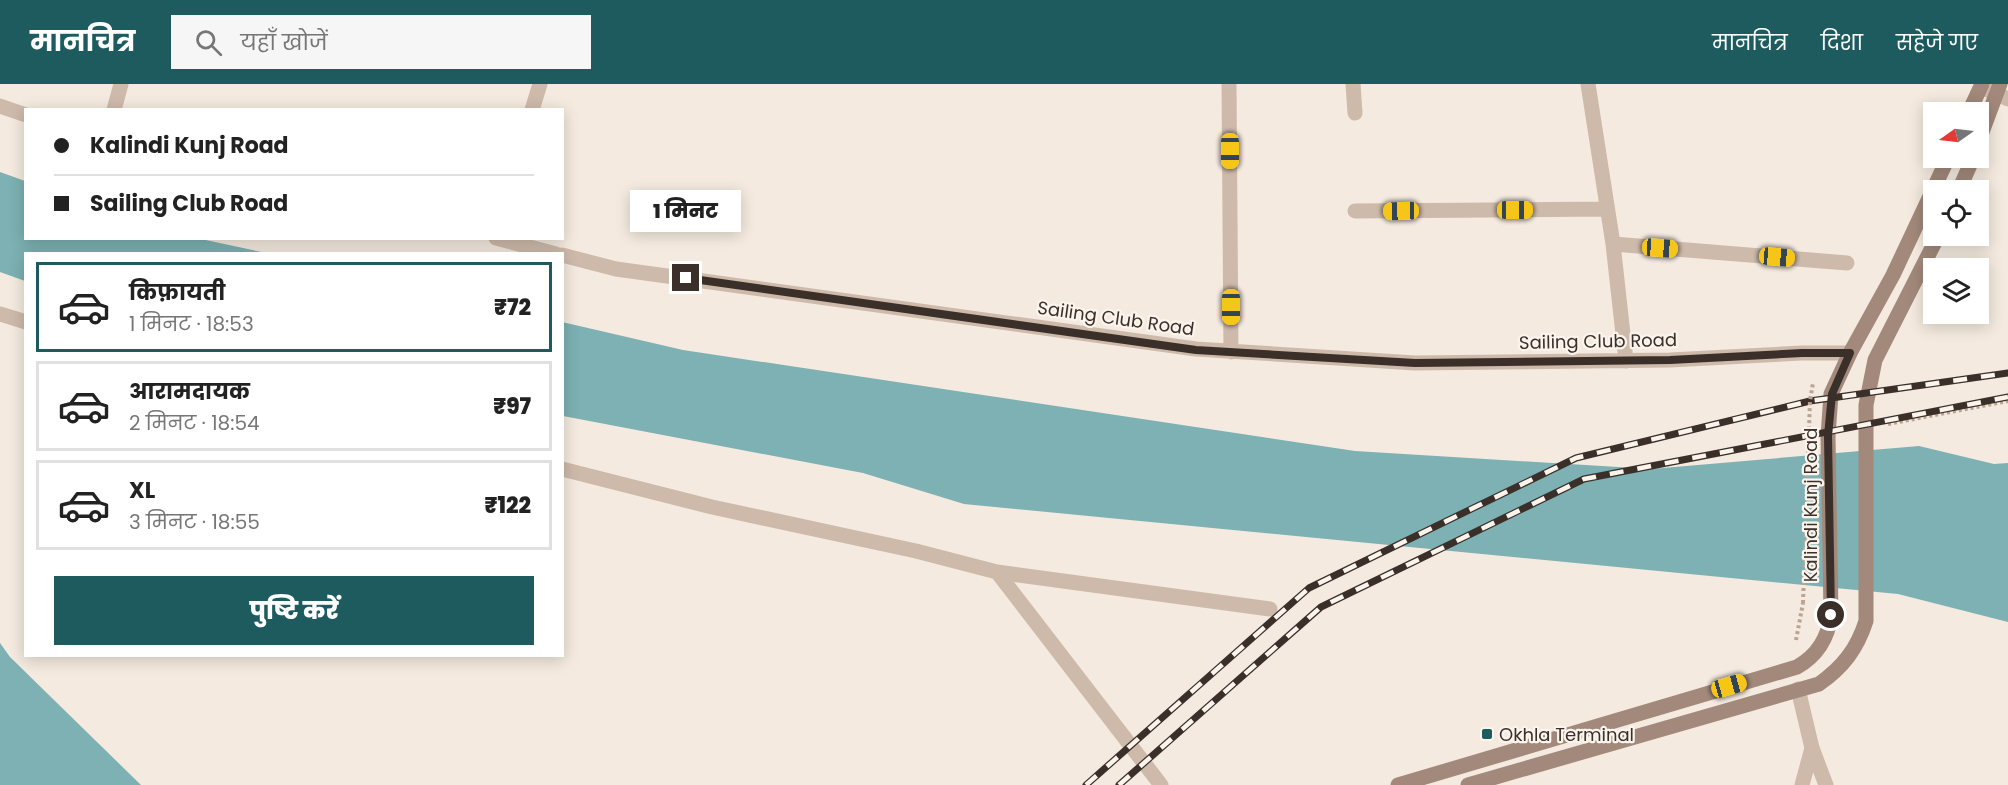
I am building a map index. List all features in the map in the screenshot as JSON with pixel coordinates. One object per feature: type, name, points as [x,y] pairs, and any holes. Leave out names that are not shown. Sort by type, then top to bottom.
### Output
[{"type":"main road","points":[[1974,102],[1982,86]]},
{"type":"main road","points":[[1989,120],[2002,92]]},
{"type":"main road","name":"Kalindi Kunj Road","points":[[1398,785],[1791,669],[1806,661],[1821,645],[1831,615],[1828,436],[1832,394],[1850,353],[1893,275],[1943,168]]},
{"type":"main road","points":[[1914,231],[1923,233]]},
{"type":"main road","points":[[1468,785],[1818,684],[1836,672],[1860,640],[1866,621],[1866,405],[1875,360],[1933,246]]},
{"type":"street","points":[[115,108],[121,84]]},
{"type":"street","points":[[533,108],[540,84]]},
{"type":"street","points":[[1229,84],[1231,352]]},
{"type":"street","points":[[1353,84],[1355,113]]},
{"type":"street","points":[[1588,84],[1613,244],[1626,361]]},
{"type":"street","points":[[1982,86],[2002,92]]},
{"type":"street","points":[[0,106],[24,114]]},
{"type":"street","points":[[1355,211],[1607,209]]},
{"type":"street","points":[[504,240],[548,252]]},
{"type":"street","points":[[1613,244],[1847,263]]},
{"type":"street","name":"Sailing Club Road","points":[[564,256],[616,269],[1196,350],[1415,363],[1626,361],[1850,353]]},
{"type":"street","points":[[0,314],[24,321]]},
{"type":"street","points":[[564,470],[712,507],[916,551],[997,572],[1270,609]]},
{"type":"street","points":[[997,572],[1161,785]]},
{"type":"street","points":[[1798,689],[1812,748],[1826,785]]},
{"type":"street","points":[[1802,785],[1812,748]]},
{"type":"path","points":[[1791,669],[1803,603],[1810,401],[1813,383]]},
{"type":"path","points":[[1866,434],[2008,401]]},
{"type":"water","points":[[0,172],[24,181],[24,240],[206,240],[261,252],[24,252],[24,281],[0,272]]},
{"type":"water","points":[[564,322],[683,350],[1355,451],[1651,469],[1919,446],[1994,464],[2008,463],[2008,622],[1898,594],[964,504],[863,473],[564,416]]},
{"type":"water","points":[[0,643],[10,657],[141,785],[0,785]]},
{"type":"railway","points":[[1086,785],[1309,588],[1576,458],[1810,401],[2008,373]]},
{"type":"railway","points":[[1119,785],[1321,607],[1584,479],[2008,397]]},
{"type":"place","name":"Okhla Terminal","points":[[1487,734]]},
{"type":"route","points":[[686,278],[1196,350],[1415,363],[1670,360],[1802,353],[1850,353],[1832,394],[1828,436],[1831,615]]}]
